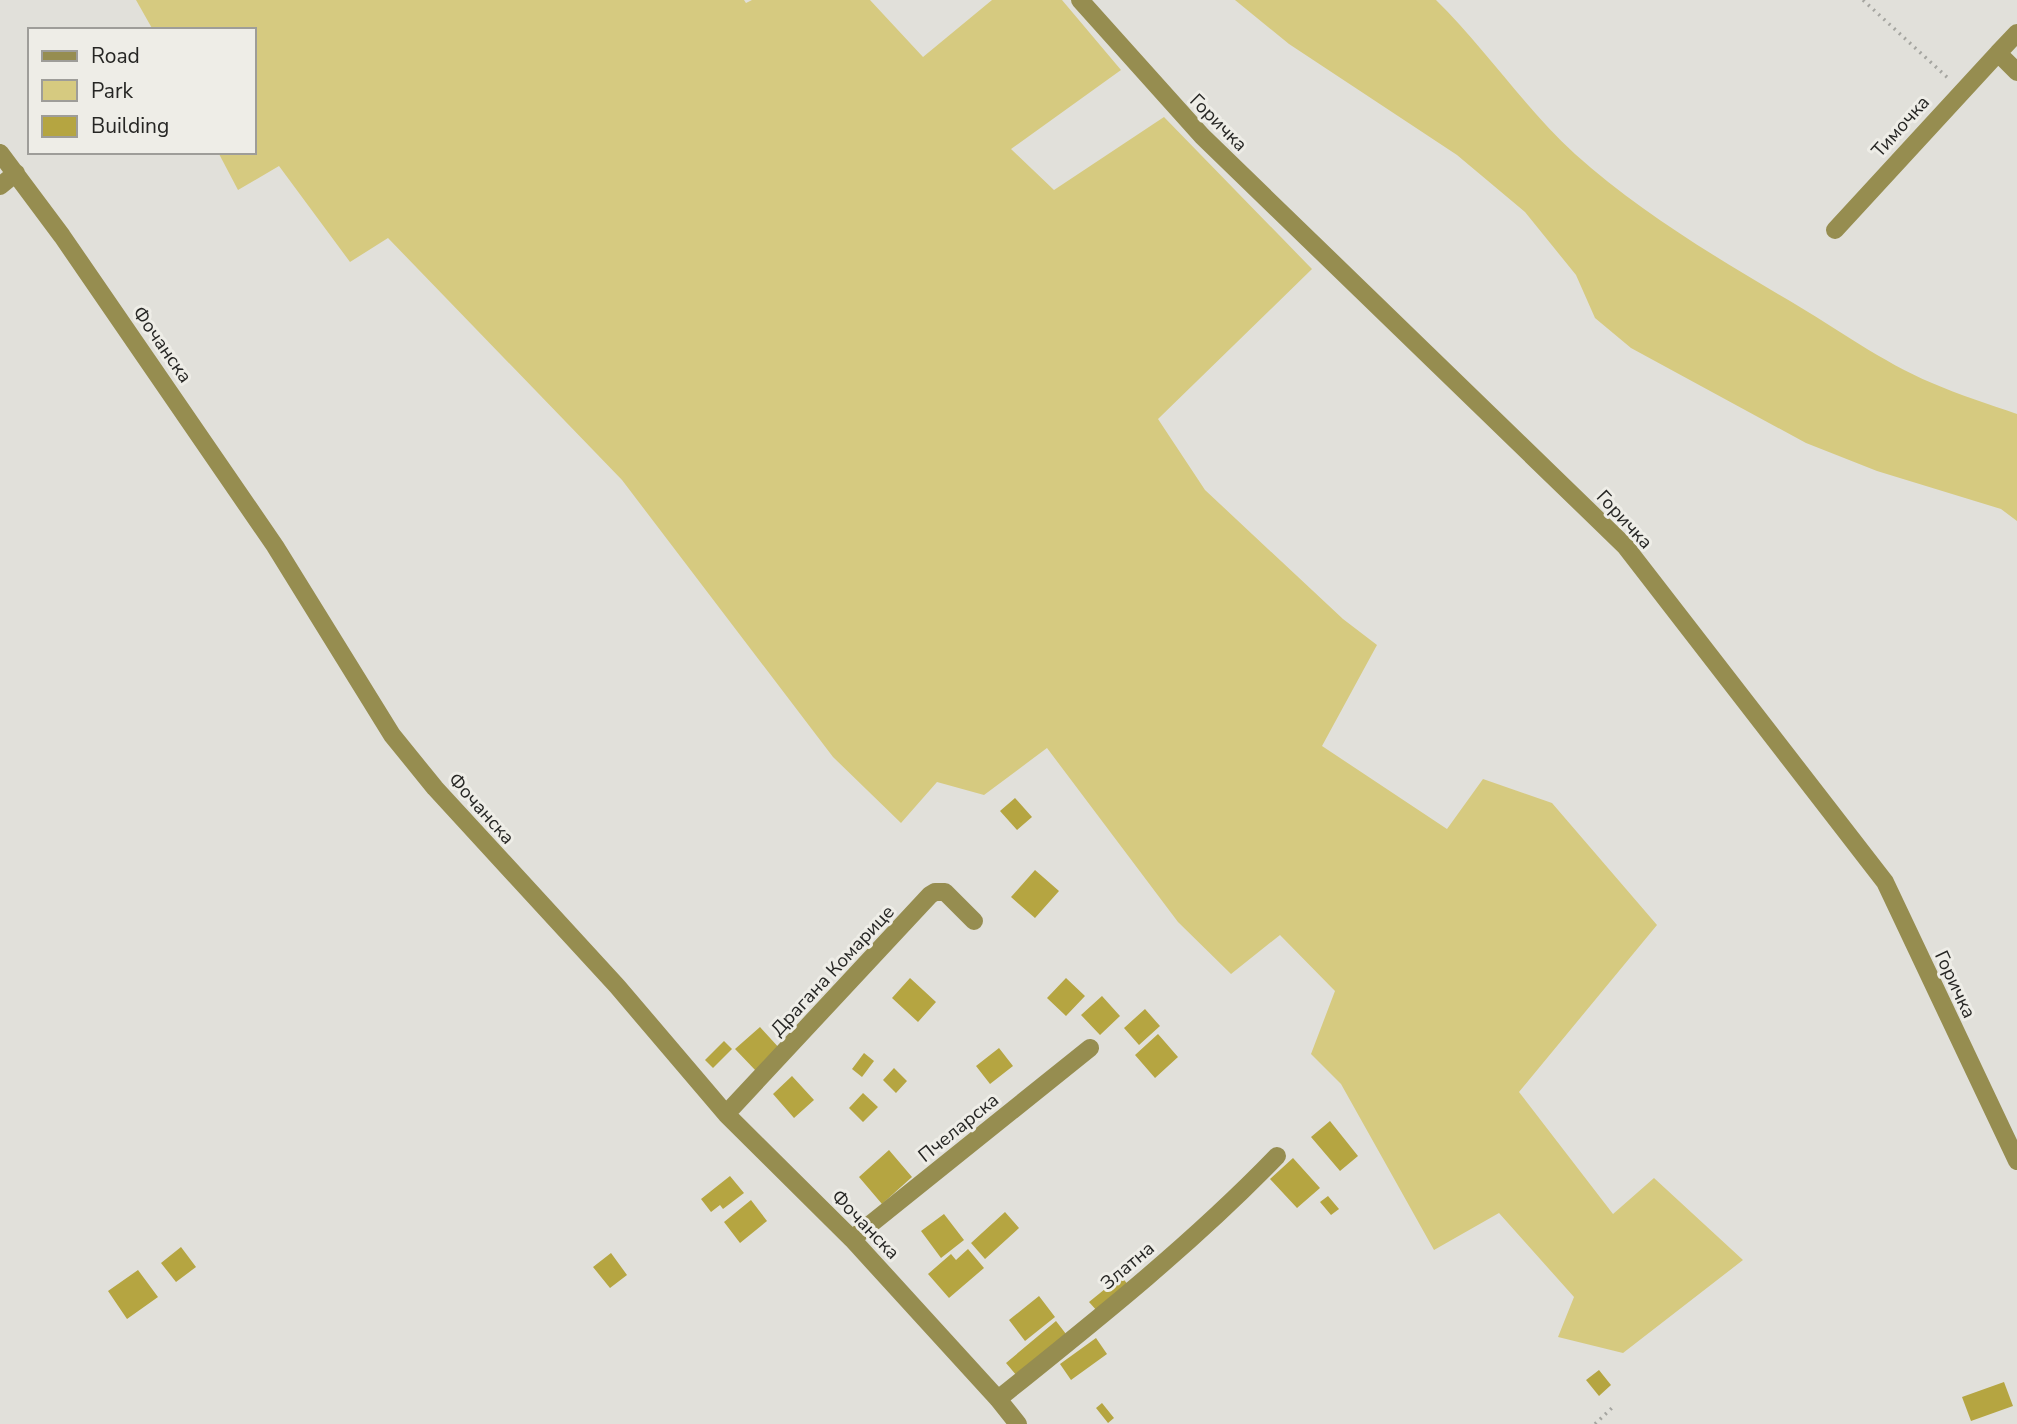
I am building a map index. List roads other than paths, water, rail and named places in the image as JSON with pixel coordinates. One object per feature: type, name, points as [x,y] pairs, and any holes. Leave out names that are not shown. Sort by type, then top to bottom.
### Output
[{"type":"street","name":"Горичка","points":[[1080,0],[1202,136],[1625,546],[1885,882],[2017,1161]]},
{"type":"street","name":"Тимочка","points":[[1835,230],[1961,90],[2017,33]]},
{"type":"street","points":[[1998,52],[2017,72]]},
{"type":"street","name":"Фочанска","points":[[0,153],[161,377],[275,546],[392,735],[435,788],[617,986],[726,1114],[852,1239],[1018,1424]]},
{"type":"street","points":[[0,186],[16,173]]},
{"type":"street","name":"Драгана Комарице","points":[[726,1114],[930,895],[945,892],[974,920]]},
{"type":"street","name":"Пчеларска","points":[[852,1239],[1090,1048]]},
{"type":"street","name":"Златна","points":[[998,1399],[1077,1336],[1227,1208],[1277,1156]]}]
